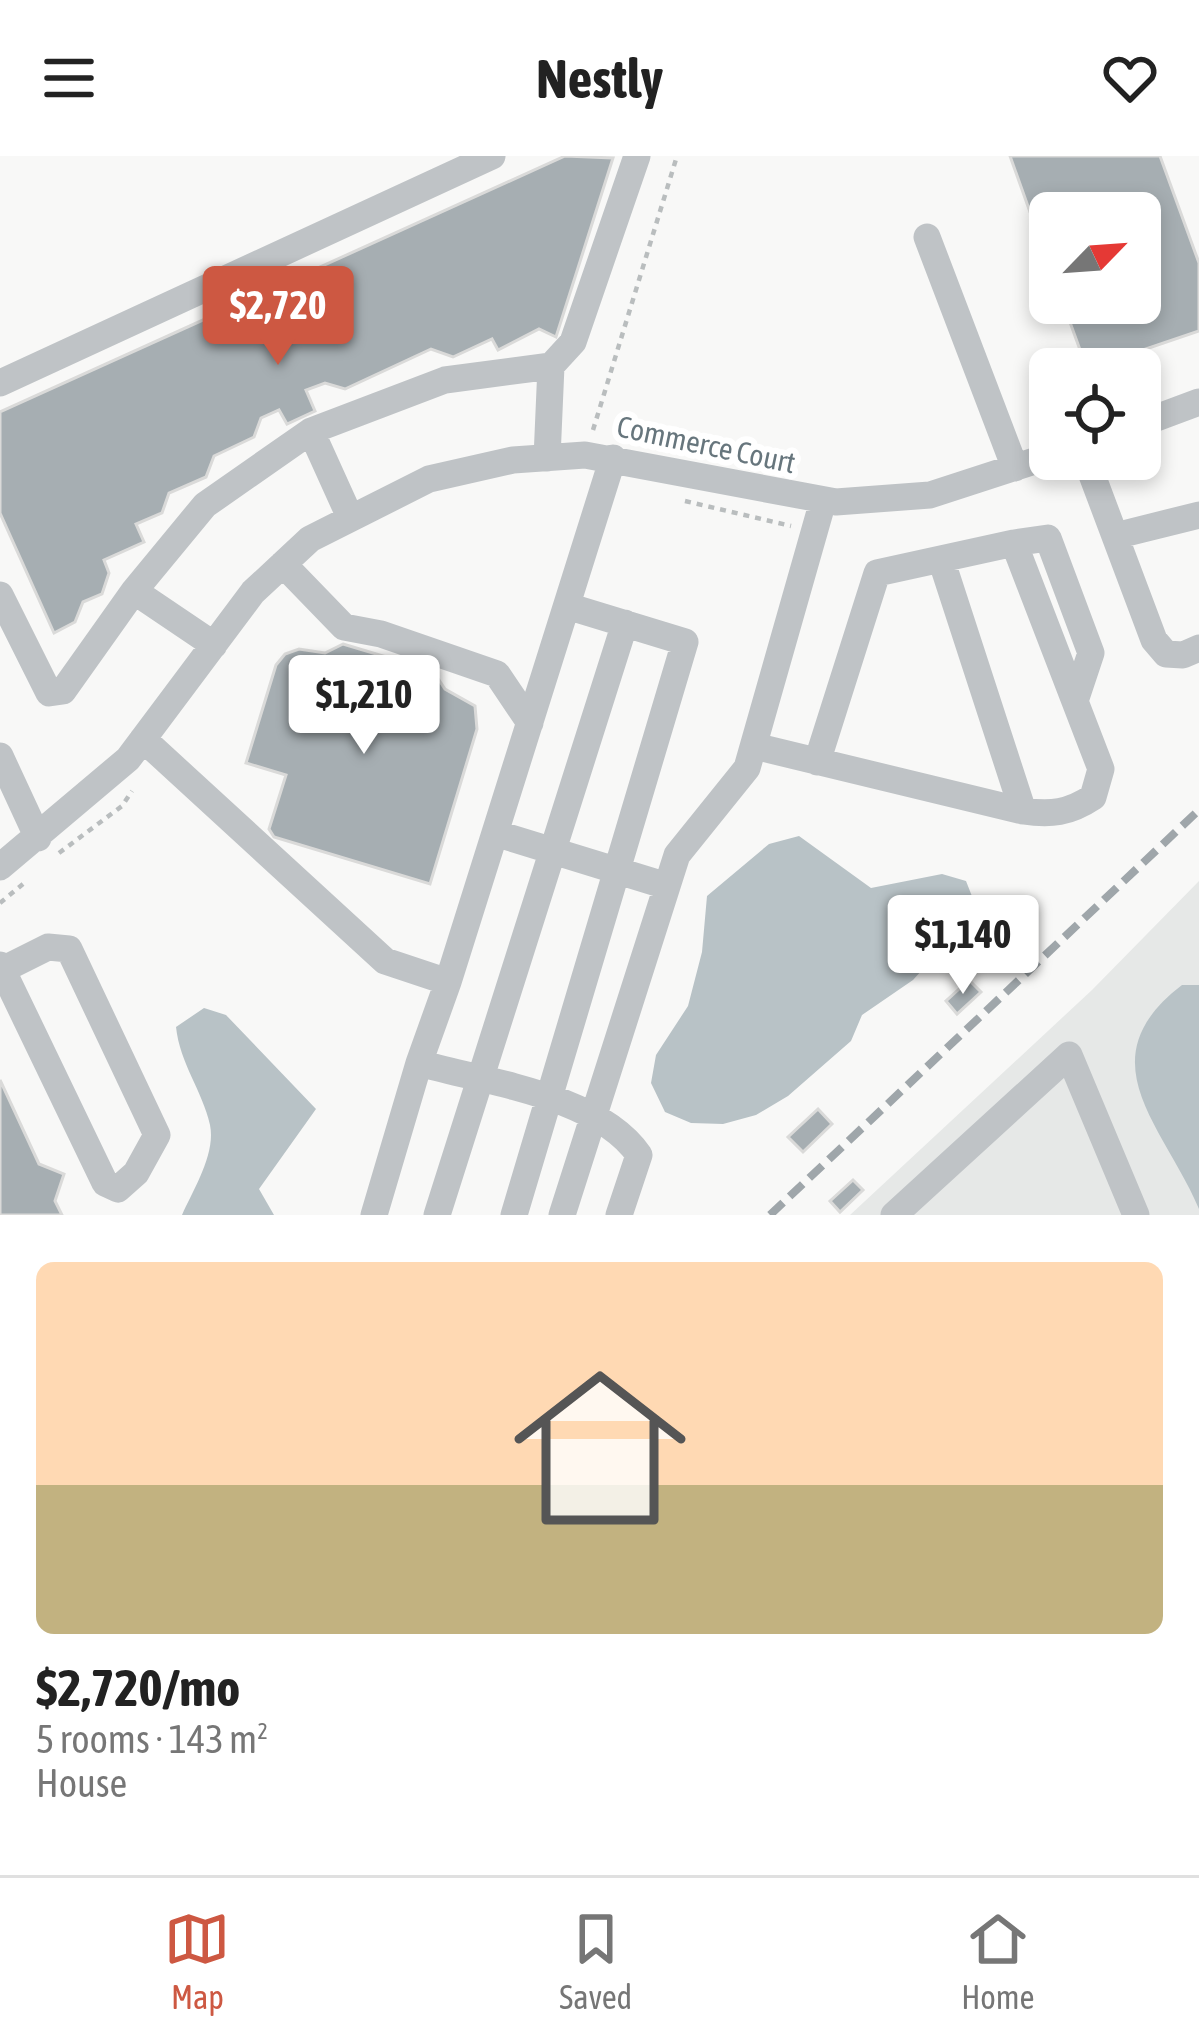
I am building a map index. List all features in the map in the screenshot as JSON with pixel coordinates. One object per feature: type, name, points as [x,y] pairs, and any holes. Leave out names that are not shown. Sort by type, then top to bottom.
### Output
[{"type":"lane","points":[[0,383],[492,156]]},
{"type":"lane","points":[[547,458],[551,366],[573,341],[637,156]]},
{"type":"lane","points":[[927,236],[1015,468]]},
{"type":"lane","points":[[0,595],[49,693],[63,691],[134,591],[205,505],[311,431],[445,380],[551,366]]},
{"type":"lane","points":[[1161,416],[1199,402]]},
{"type":"lane","points":[[311,431],[349,515]]},
{"type":"lane","name":"Commerce Court","points":[[0,867],[96,791],[143,739],[253,592],[349,515],[429,479],[476,466],[547,458],[613,458],[823,501],[931,495],[1029,463]]},
{"type":"lane","points":[[374,1215],[613,458]]},
{"type":"lane","points":[[1094,480],[1154,640],[1166,654],[1183,656],[1199,648]]},
{"type":"lane","points":[[562,1215],[677,855],[730,795],[754,746],[823,501]]},
{"type":"lane","points":[[1115,536],[1199,515]]},
{"type":"lane","points":[[754,746],[818,762],[1023,812],[1070,812],[1093,797],[1101,769],[1014,543],[877,573],[818,762]]},
{"type":"lane","points":[[941,559],[1023,812]]},
{"type":"lane","points":[[284,564],[344,627],[381,634],[497,674],[530,723]]},
{"type":"lane","points":[[134,591],[214,645]]},
{"type":"lane","points":[[514,1215],[686,642],[567,606]]},
{"type":"lane","points":[[437,1215],[625,623]]},
{"type":"lane","points":[[143,739],[385,961],[448,982]]},
{"type":"lane","points":[[0,756],[38,838]]},
{"type":"lane","points":[[495,833],[667,886]]},
{"type":"lane","points":[[48,947],[69,949],[157,1135],[136,1173],[118,1189],[106,1183],[1,968],[48,947]]},
{"type":"lane","points":[[911,1209],[1069,1055],[1136,1215]]},
{"type":"lane","points":[[419,1064],[595,1113],[626,1136],[639,1155],[619,1215]]},
{"type":"shaded area","points":[[799,836],[871,888],[942,874],[966,881],[977,909],[913,980],[862,1015],[851,1041],[788,1096],[756,1115],[723,1124],[691,1123],[665,1112],[651,1083],[656,1055],[688,1006],[702,952],[707,896],[769,844]]},
{"type":"shaded area","points":[[1199,881],[1199,1215],[850,1215],[1092,990]]},
{"type":"shaded area","points":[[1182,985],[1199,985],[1199,1209],[1152,1121],[1135,1067],[1138,1040],[1153,1013]]},
{"type":"shaded area","points":[[204,1008],[226,1015],[316,1109],[259,1189],[274,1215],[182,1215],[202,1172],[211,1136],[176,1027]]},
{"type":"building","points":[[565,156],[613,158],[556,337],[539,329],[498,350],[492,339],[453,357],[431,349],[345,389],[325,383],[306,390],[315,411],[287,424],[279,410],[261,418],[254,437],[214,456],[206,477],[169,493],[162,513],[136,524],[144,542],[104,560],[109,573],[102,594],[83,602],[75,622],[54,633],[0,513],[0,412]]},
{"type":"building","points":[[1010,156],[1160,156],[1199,263],[1199,331],[1149,348],[1079,348],[1071,324],[1161,324],[1161,192],[1029,192],[1029,209]]},
{"type":"building","points":[[343,644],[433,671],[445,689],[475,706],[477,729],[430,884],[274,837],[269,829],[286,775],[246,763],[276,665],[285,654],[299,649],[325,653]]},
{"type":"building","points":[[969,980],[981,992],[957,1014],[946,1001]]},
{"type":"building","points":[[0,1080],[39,1164],[64,1174],[55,1201],[62,1215],[0,1215]]},
{"type":"building","points":[[818,1109],[832,1124],[803,1152],[788,1137]]},
{"type":"building","points":[[853,1180],[863,1190],[840,1212],[830,1201]]},
{"type":"railway","points":[[770,1215],[1199,810]]}]
